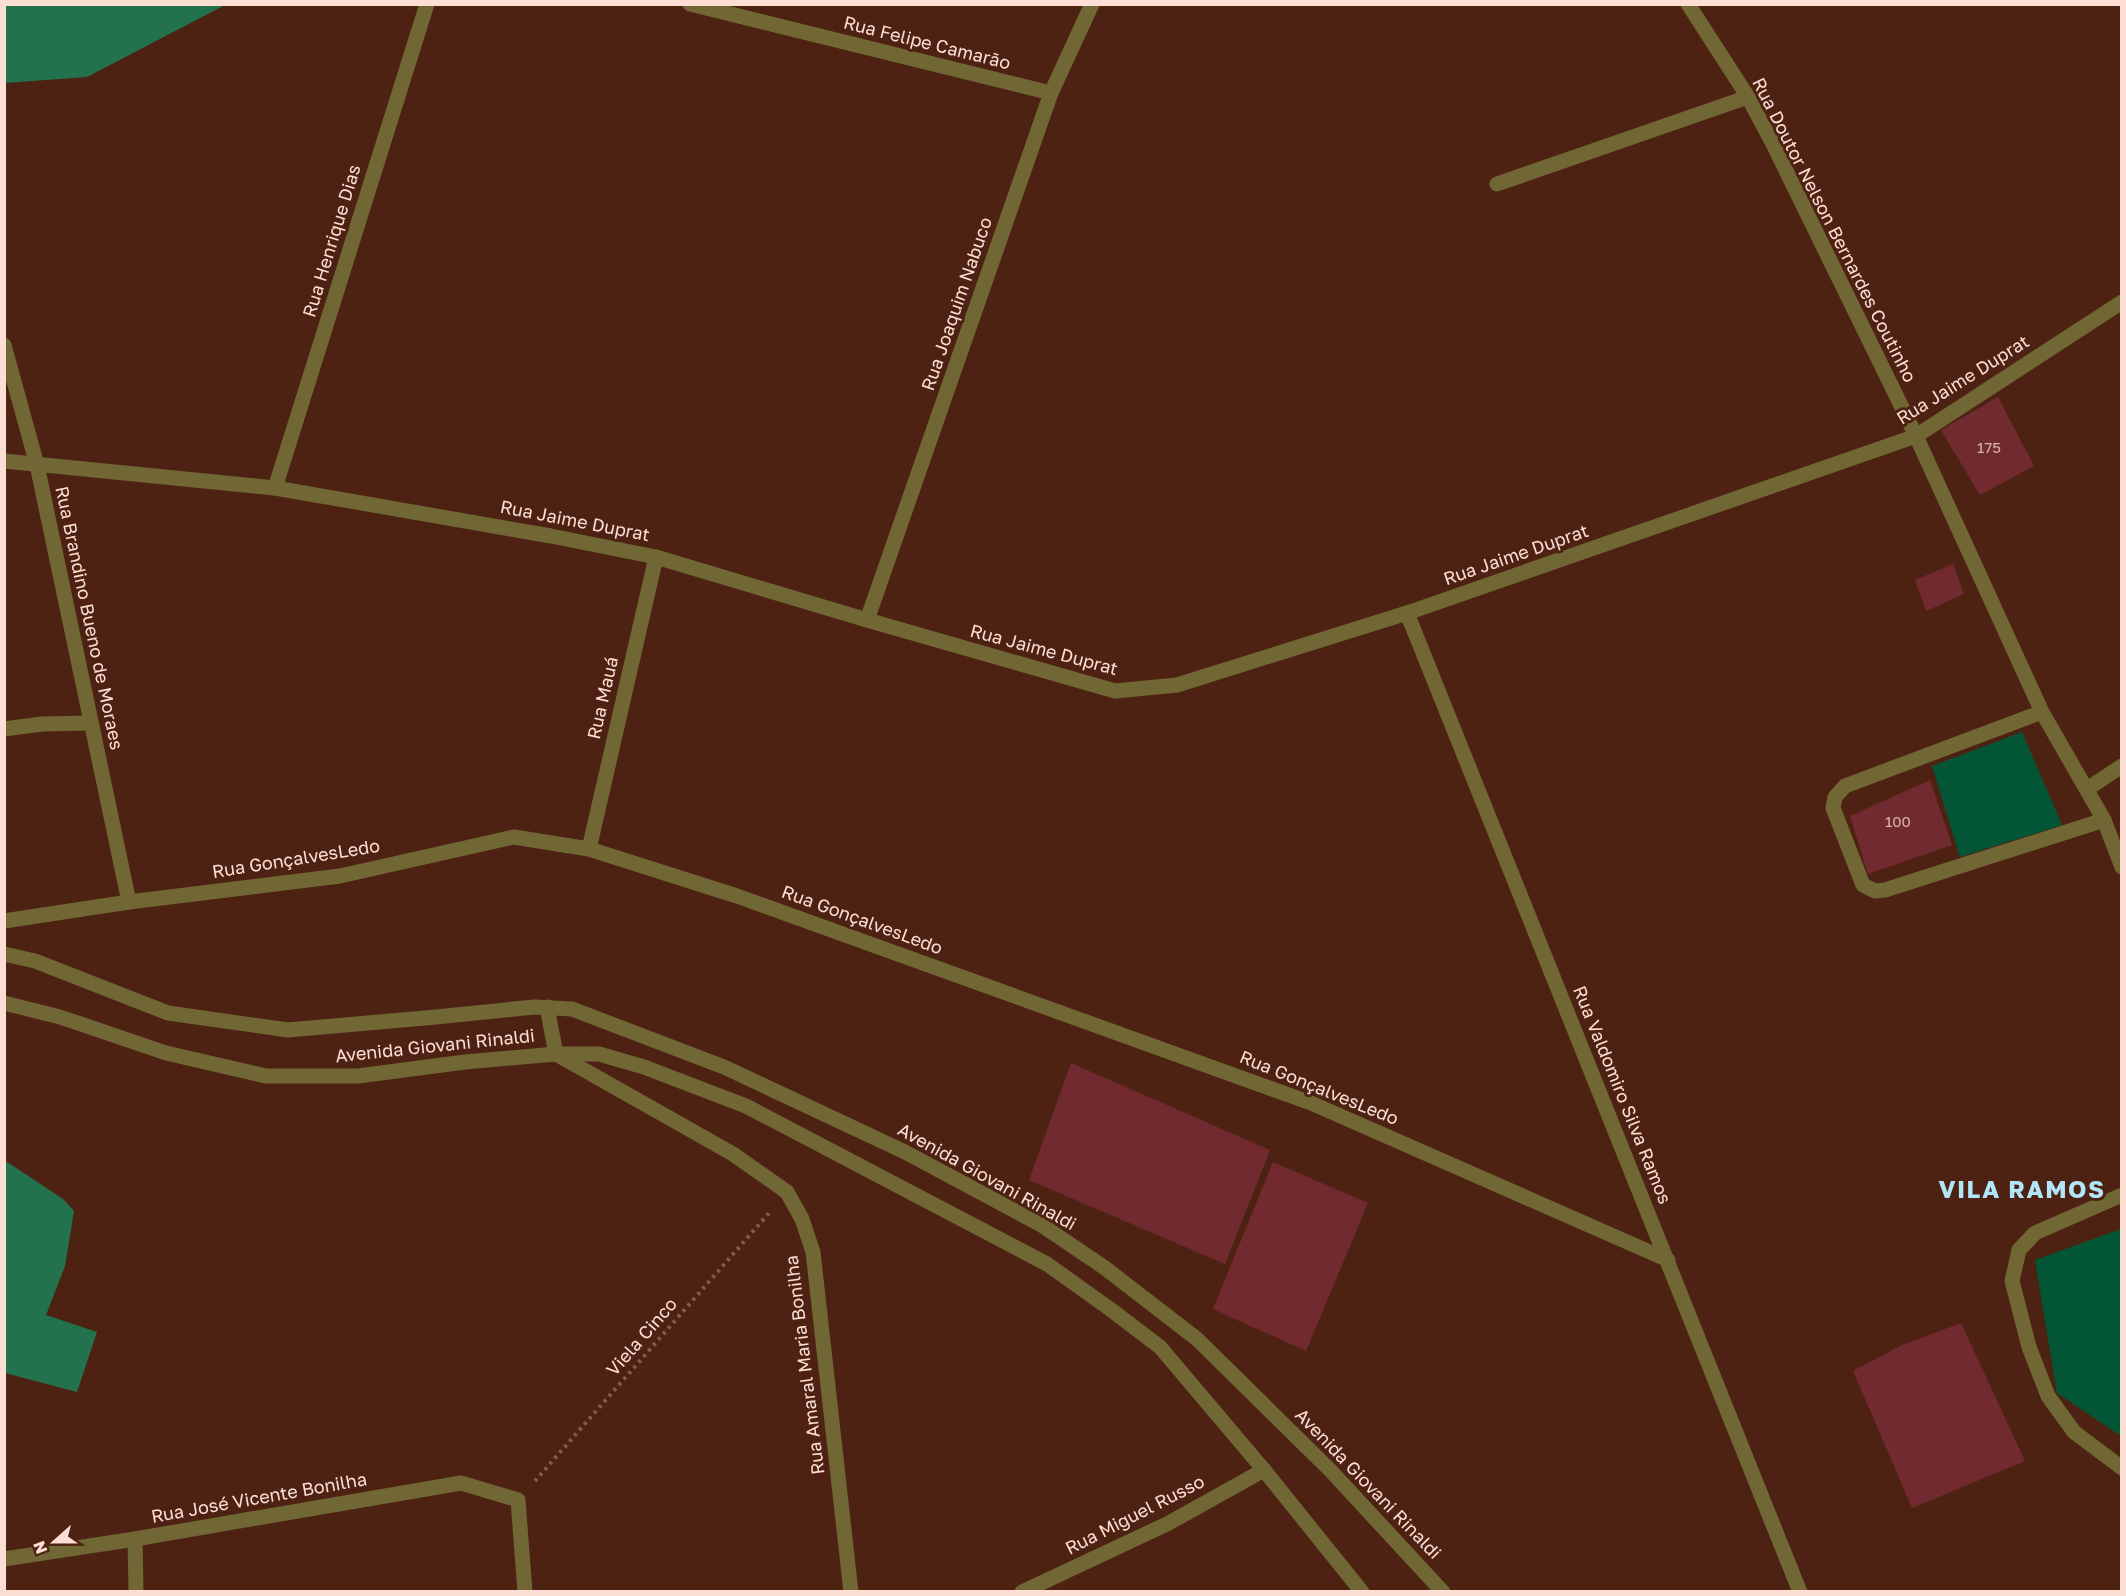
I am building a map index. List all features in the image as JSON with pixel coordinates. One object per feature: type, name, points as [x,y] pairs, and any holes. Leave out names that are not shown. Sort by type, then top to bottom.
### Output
[{"type":"street","name":"Rua Henrique Dias","points":[[275,488],[427,4]]},
{"type":"street","name":"Rua Felipe Camarão","points":[[690,4],[1051,93]]},
{"type":"street","name":"Rua Joaquim Nabuco","points":[[867,620],[1051,93],[1092,4]]},
{"type":"street","name":"Rua Doutor Nelson Bernardes Coutinho","points":[[1688,4],[1748,97],[1773,144],[1916,436],[2042,712],[2104,820],[2121,867]]},
{"type":"street","points":[[1497,184],[1748,97]]},
{"type":"street","name":"Rua Jaime Duprat","points":[[4,461],[275,488],[551,536],[656,557],[1115,691],[1177,685],[1407,613],[1916,436],[2121,302]]},
{"type":"street","name":"Rua Brandino Bueno de Moraes","points":[[4,345],[37,465],[129,902]]},
{"type":"street","name":"Rua Mauá","points":[[589,849],[656,557]]},
{"type":"street","name":"Rua Valdomiro Silva Ramos","points":[[1407,613],[1800,1592]]},
{"type":"street","points":[[2042,712],[1845,786],[1836,797],[1833,808],[1863,885],[1875,891],[1885,890],[2104,820]]},
{"type":"street","points":[[4,729],[42,724],[92,723]]},
{"type":"street","points":[[2087,789],[2121,766]]},
{"type":"street","name":"Rua GonçalvesLedo","points":[[4,921],[129,902],[340,876],[514,837],[589,849],[737,896],[1311,1103],[1668,1260]]},
{"type":"street","name":"Avenida Giovani Rinaldi","points":[[4,954],[35,961],[168,1013],[288,1030],[534,1006],[572,1009],[724,1067],[905,1152],[1043,1227],[1105,1269],[1197,1339],[1330,1470],[1443,1592]]},
{"type":"street","name":"Avenida Giovani Rinaldi","points":[[4,1003],[60,1017],[166,1053],[266,1076],[358,1076],[465,1062],[556,1054],[599,1054],[644,1067],[746,1106],[1047,1264],[1160,1347],[1264,1470],[1362,1592]]},
{"type":"street","name":"Avenida Giovani Rinaldi","points":[[547,1007],[556,1054]]},
{"type":"street","name":"Rua Amaral Maria Bonilha","points":[[556,1054],[733,1154],[787,1192],[802,1219],[813,1252],[851,1592]]},
{"type":"street","points":[[2121,1195],[2035,1233],[2019,1250],[2012,1281],[2029,1347],[2048,1396],[2074,1431],[2121,1468]]},
{"type":"street","name":"Rua Miguel Russo","points":[[1022,1592],[1167,1524],[1264,1470]]},
{"type":"street","name":"Rua José Vicente Bonilha","points":[[4,1559],[461,1483],[518,1500]]},
{"type":"street","points":[[518,1500],[525,1592]]},
{"type":"street","points":[[135,1539],[136,1592]]},
{"type":"path","name":"Viela Cinco","points":[[518,1500],[787,1192]]},
{"type":"green space","points":[[5,4],[225,5],[87,77],[5,83]]},
{"type":"green space","points":[[2022,732],[2062,825],[1960,857],[1932,766]]},
{"type":"green space","points":[[4,1160],[63,1199],[74,1211],[65,1266],[46,1315],[97,1332],[77,1392],[5,1373]]},
{"type":"green space","points":[[2122,1229],[2121,1436],[2057,1393],[2035,1260]]},
{"type":"building","points":[[1998,397],[2034,466],[1980,495],[1941,430]]},
{"type":"building","points":[[1953,564],[1964,594],[1926,611],[1915,580]]},
{"type":"building","points":[[1930,780],[1952,845],[1868,874],[1850,816]]},
{"type":"building","points":[[1071,1063],[1270,1150],[1225,1264],[1029,1180]]},
{"type":"building","points":[[1273,1162],[1368,1203],[1306,1351],[1213,1309]]},
{"type":"building","points":[[1961,1323],[2025,1461],[1912,1508],[1853,1371],[1902,1345]]},
{"type":"district","name":"VILA RAMOS","points":[[2022,1190]]}]
